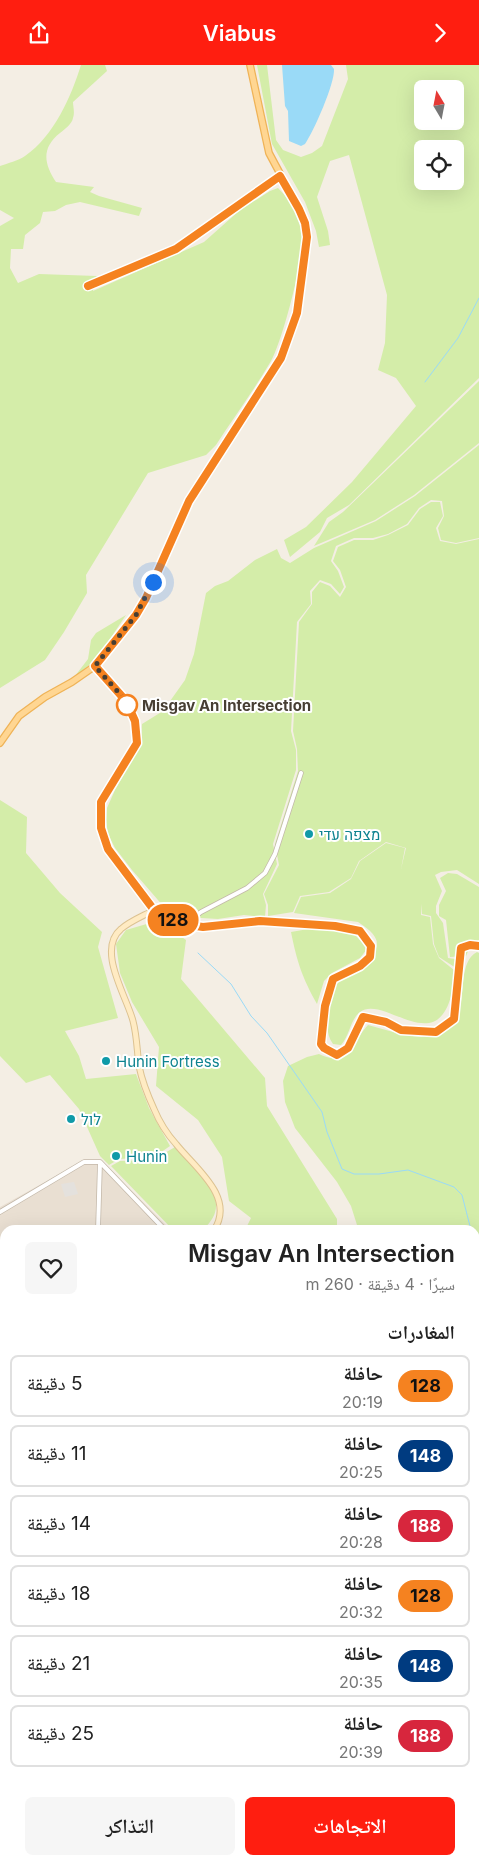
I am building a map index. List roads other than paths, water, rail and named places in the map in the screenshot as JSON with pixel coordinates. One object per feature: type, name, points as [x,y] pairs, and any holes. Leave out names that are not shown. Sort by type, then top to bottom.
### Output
[{"type":"main road","points":[[0,743],[18,716],[95,666],[136,615],[146,598],[189,501],[281,358],[297,313],[307,237],[305,223],[299,209],[268,153],[250,65]]},
{"type":"main road","points":[[95,666],[126,701],[135,721],[137,743],[101,802],[101,828],[108,849],[154,910],[184,925],[203,927],[260,921],[335,926],[360,931],[371,946],[370,957],[360,966],[333,979],[325,1006],[321,1044],[324,1048],[337,1055],[348,1048],[363,1017],[386,1022],[401,1030],[436,1032],[454,1019],[461,948],[470,945],[479,946]]},
{"type":"main road","points":[[154,910],[119,930],[111,947],[111,957],[133,1020],[140,1068],[151,1103],[176,1144],[212,1185],[220,1212],[217,1225]]},
{"type":"street","points":[[88,286],[176,249],[280,176]]},
{"type":"street","points":[[184,925],[200,912],[248,888],[265,873],[275,854],[301,773]]},
{"type":"street","points":[[0,1212],[84,1162],[100,1162],[160,1225]]},
{"type":"street","points":[[98,1225],[100,1162]]},
{"type":"water","points":[[282,65],[331,65],[334,69],[328,95],[309,138],[301,146],[289,141],[288,111],[285,106]]},
{"type":"waterway","points":[[425,382],[458,338],[479,298]]},
{"type":"waterway","points":[[198,953],[231,984],[251,1016],[267,1033],[322,1112],[327,1132],[342,1169],[354,1174],[379,1174],[408,1170],[454,1187],[462,1195],[470,1225]]},
{"type":"place","name":"Misgav An Intersection","points":[[127,705]]},
{"type":"place","name":"מצפה עדי","points":[[309,834]]},
{"type":"place","name":"Hunin Fortress","points":[[106,1061]]},
{"type":"place","name":"לול","points":[[71,1119]]},
{"type":"place","name":"Hunin","points":[[116,1156]]}]
